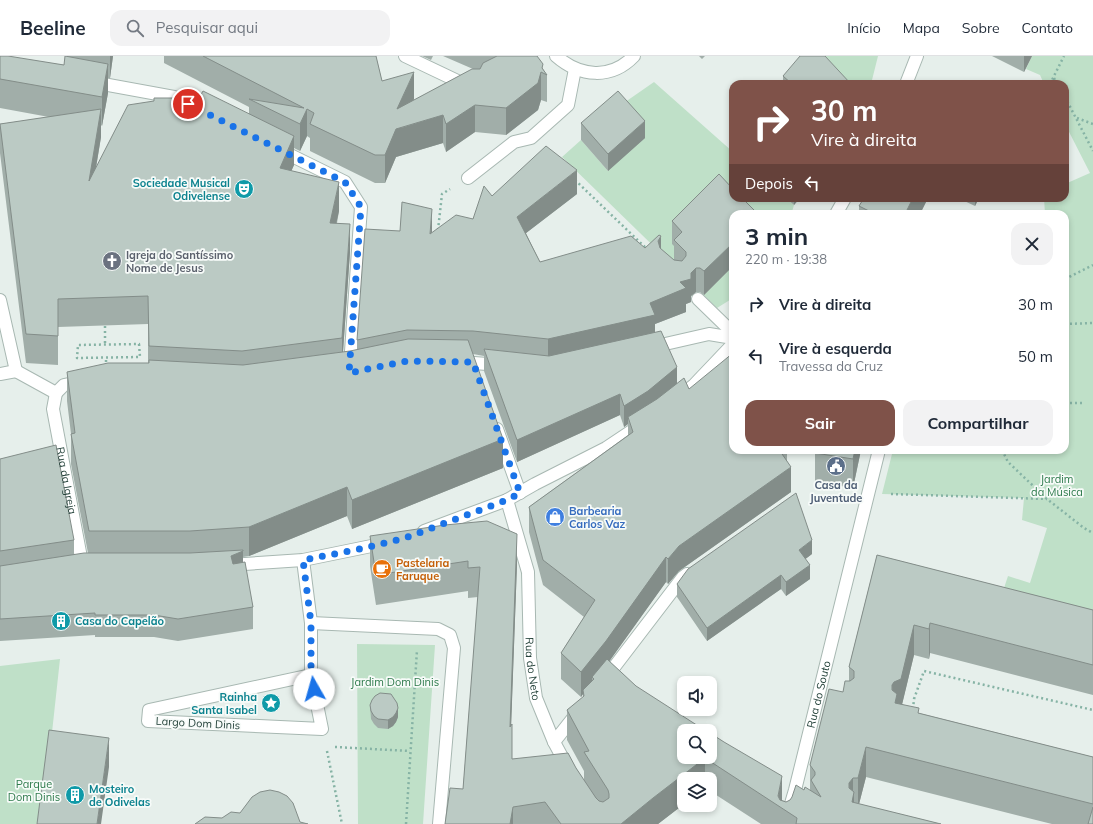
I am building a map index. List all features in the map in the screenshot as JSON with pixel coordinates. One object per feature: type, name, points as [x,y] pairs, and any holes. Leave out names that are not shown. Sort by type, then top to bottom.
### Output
[{"type":"street","points":[[404,56],[476,90]]},
{"type":"street","points":[[556,56],[564,63],[575,69],[596,73],[609,72],[621,67],[634,56]]},
{"type":"street","points":[[908,80],[917,56]]},
{"type":"street","points":[[468,178],[514,142],[531,138],[568,105],[575,69]]},
{"type":"street","points":[[81,80],[174,97],[202,111]]},
{"type":"street","points":[[267,143],[345,182],[361,207],[346,374],[364,370]]},
{"type":"street","points":[[698,298],[729,329]]},
{"type":"street","points":[[0,300],[16,371]]},
{"type":"street","points":[[640,350],[709,334],[729,337]]},
{"type":"street","points":[[664,408],[694,385],[729,348]]},
{"type":"street","points":[[451,362],[473,362],[510,366]]},
{"type":"street","points":[[473,362],[478,376]]},
{"type":"street","points":[[0,374],[16,371],[56,393],[64,385],[76,382],[106,380]]},
{"type":"street","name":"Rua da Igreja","points":[[56,393],[53,409],[79,569],[98,568]]},
{"type":"street","points":[[412,535],[507,500],[606,448],[652,418]]},
{"type":"street","points":[[494,420],[520,493]]},
{"type":"street","name":"Rua do Souto","points":[[785,824],[799,795],[820,688],[878,454]]},
{"type":"street","name":"Rua do Neto","points":[[507,500],[528,572],[530,658],[536,698],[554,742],[575,781]]},
{"type":"street","points":[[220,566],[303,560],[398,540]]},
{"type":"street","points":[[303,560],[311,623],[311,675],[322,729]]},
{"type":"street","points":[[597,688],[683,577],[696,568]]},
{"type":"street","points":[[311,623],[438,629],[450,635],[454,648],[439,824]]},
{"type":"street","name":"Largo Dom Dinis","points":[[311,675],[149,710],[148,721],[322,729]]},
{"type":"street","points":[[820,688],[833,696]]},
{"type":"street","points":[[554,742],[583,706]]},
{"type":"path","points":[[1054,78],[1064,56]]},
{"type":"path","points":[[1069,104],[1093,151]]},
{"type":"path","points":[[1077,118],[1093,124]]},
{"type":"path","points":[[570,175],[648,250]]},
{"type":"path","points":[[437,237],[442,194],[468,178]]},
{"type":"path","points":[[1069,277],[1093,265]]},
{"type":"path","points":[[1069,324],[1093,323]]},
{"type":"path","points":[[105,326],[105,345]]},
{"type":"path","points":[[139,344],[140,357],[106,357],[78,358],[78,345],[139,344]]},
{"type":"path","points":[[106,357],[106,380]]},
{"type":"path","points":[[1069,403],[1082,403]]},
{"type":"path","points":[[1004,454],[1008,462],[1047,499],[1084,528],[1093,532]]},
{"type":"path","points":[[868,491],[882,494],[1047,499]]},
{"type":"path","points":[[406,824],[418,628]]},
{"type":"path","points":[[913,713],[914,698],[924,670],[1093,710]]},
{"type":"path","points":[[322,729],[342,824]]},
{"type":"path","points":[[325,746],[410,750]]},
{"type":"green space","points":[[809,56],[878,56],[872,80],[831,80]]},
{"type":"green space","name":"Jardim da Música","points":[[1032,56],[1093,56],[1093,624],[1000,600],[1008,576],[1030,583],[1047,528],[1022,520],[1024,498],[882,494],[892,454],[1069,454],[1069,210],[1045,210],[1044,202],[1069,202],[1069,182],[1090,173],[1069,132],[1069,80],[1042,80],[1040,75],[1026,69]]},
{"type":"green space","points":[[654,82],[729,148],[729,202],[791,202],[794,205],[793,210],[729,210],[729,300],[717,308],[562,157],[581,140],[608,171],[618,107]]},
{"type":"green space","name":"Jardim Dom Dinis","points":[[357,644],[435,645],[423,824],[358,824]]},
{"type":"green space","name":"Parque Dom Dinis","points":[[60,659],[49,760],[101,824],[0,824],[0,666]]},
{"type":"building","points":[[0,56],[64,65],[65,56],[108,64],[102,97],[0,79]]},
{"type":"building","points":[[203,56],[376,56],[382,81],[414,72],[397,109],[472,69],[480,69],[483,63],[497,56],[537,56],[543,64],[542,68],[547,75],[541,72],[538,83],[506,108],[475,105],[446,124],[443,115],[396,129],[385,155],[375,155],[310,124],[314,113],[307,109],[300,124],[249,99],[304,108]]},
{"type":"building","points":[[800,56],[825,56],[847,80],[788,80],[783,76]]},
{"type":"building","points":[[203,91],[294,136],[280,168],[339,182],[330,223],[350,224],[342,338],[242,351],[149,346],[148,296],[58,299],[58,336],[26,334],[0,124],[101,109],[89,181],[128,105],[154,101],[154,98],[199,98]]},
{"type":"building","points":[[618,91],[645,121],[608,154],[581,123]]},
{"type":"building","points":[[546,146],[577,170],[517,217],[540,262],[631,236],[645,248],[659,235],[661,236],[658,241],[660,248],[674,260],[682,261],[686,256],[686,252],[674,240],[682,232],[672,221],[719,174],[729,185],[729,202],[746,202],[754,210],[729,210],[729,247],[704,271],[700,268],[696,268],[691,273],[691,279],[680,282],[686,288],[650,303],[655,315],[548,339],[473,331],[407,330],[357,340],[365,229],[400,231],[402,202],[432,209],[430,234],[456,215],[473,219],[484,186],[492,196]]},
{"type":"building","points":[[862,202],[911,202],[907,210],[867,210],[859,206]]},
{"type":"building","points":[[661,331],[677,367],[648,391],[624,406],[620,394],[517,440],[484,349],[549,356]]},
{"type":"building","points":[[408,339],[468,340],[503,439],[352,500],[347,487],[249,527],[190,531],[89,531],[71,434],[75,433],[67,372],[108,363],[149,363],[149,360],[243,365],[350,351]]},
{"type":"building","points":[[729,356],[729,454],[782,454],[791,467],[679,546],[668,559],[666,557],[606,641],[581,672],[561,653],[595,600],[543,560],[529,507],[633,432],[628,417],[657,399],[684,378],[689,389]]},
{"type":"building","points":[[56,445],[74,540],[0,551],[0,459]]},
{"type":"building","points":[[821,454],[854,454],[853,459]]},
{"type":"building","points":[[796,493],[812,540],[799,550],[810,565],[786,582],[781,575],[707,628],[677,584],[688,569]]},
{"type":"building","points":[[487,521],[517,534],[510,727],[512,724],[512,759],[568,753],[596,798],[603,802],[609,798],[608,790],[584,752],[589,751],[567,710],[584,696],[583,690],[594,679],[592,677],[607,659],[636,686],[677,712],[677,716],[683,716],[695,724],[677,724],[677,764],[697,764],[687,772],[677,772],[677,780],[621,824],[561,824],[545,802],[513,807],[510,824],[445,824],[450,788],[463,789],[480,567],[468,568],[468,561],[376,575],[370,536],[445,525]]},
{"type":"building","points":[[243,550],[231,556],[233,564],[245,562],[253,607],[178,619],[154,615],[95,615],[95,613],[0,619],[0,566],[84,553],[190,553]]},
{"type":"building","points":[[877,555],[1093,610],[1093,665],[930,623],[929,629],[914,625],[901,679],[894,682],[892,685],[892,690],[897,694],[895,703],[919,708],[918,713],[1093,757],[1093,804],[866,747],[858,778],[853,778],[849,783],[849,788],[854,792],[852,802],[941,824],[796,824],[797,818],[714,764],[717,764],[717,738],[782,776],[778,796],[780,800],[786,802],[790,800],[796,785],[804,790],[805,787],[821,797],[811,780],[815,775],[815,772],[810,765],[829,689],[843,692],[845,681],[850,681],[854,678],[854,671],[849,667]]},
{"type":"building","points":[[380,693],[391,694],[397,703],[398,708],[396,713],[388,720],[378,719],[371,711],[370,705],[372,700]]},
{"type":"building","name":"Mosteiro de Odivelas","points":[[49,730],[109,738],[97,824],[37,824]]},
{"type":"building","points":[[270,790],[287,796],[293,803],[300,822],[308,824],[195,824],[205,817],[222,818],[231,812],[240,813],[252,797],[260,792]]},
{"type":"building","points":[[1093,807],[1093,824],[1088,824]]},
{"type":"place","name":"Sociedade Musical Odivelense","points":[[244,189]]},
{"type":"place","name":"Igreja do Santíssimo Nome de Jesus","points":[[112,261]]},
{"type":"place","name":"Casa da Juventude","points":[[836,466]]},
{"type":"place","name":"Barbearia Carlos Vaz","points":[[555,517]]},
{"type":"place","name":"Pastelaria Faruque","points":[[382,569]]},
{"type":"place","name":"Casa do Capelão","points":[[61,621]]},
{"type":"place","name":"Rainha Santa Isabel","points":[[271,703]]},
{"type":"place","name":"Mosteiro de Odivelas","points":[[75,795]]},
{"type":"route","points":[[188,104],[345,182],[361,207],[349,373],[407,361],[473,362],[520,493],[507,500],[405,538],[365,548],[303,560],[311,623],[311,675],[314,689]]}]
